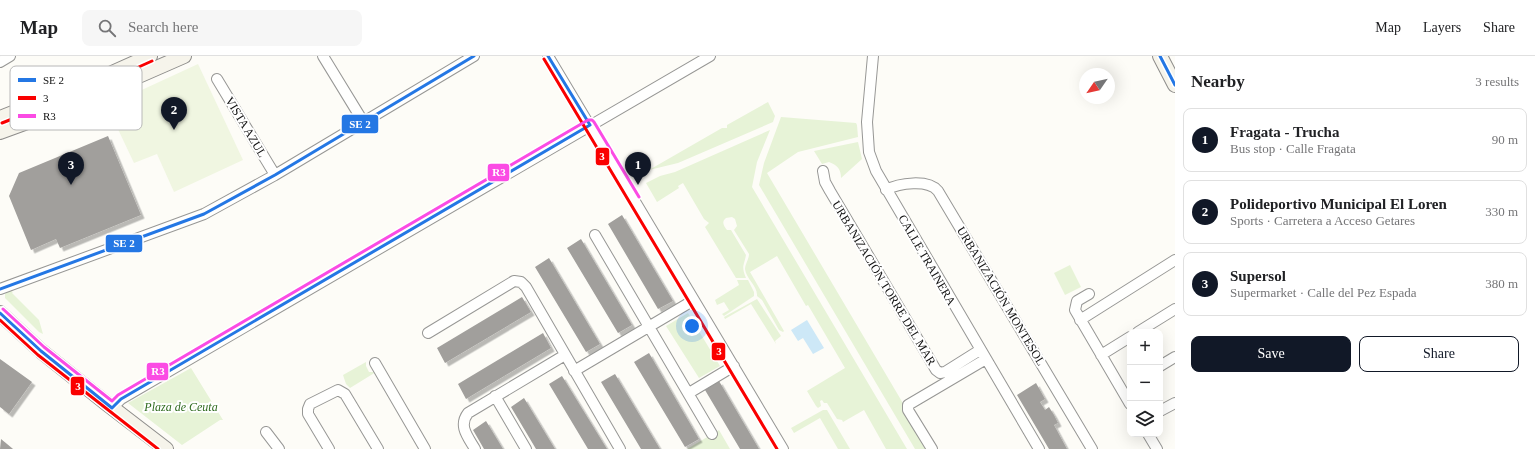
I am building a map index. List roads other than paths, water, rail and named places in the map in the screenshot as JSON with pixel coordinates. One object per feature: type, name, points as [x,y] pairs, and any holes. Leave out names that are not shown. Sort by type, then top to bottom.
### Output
[{"type":"street","points":[[0,62],[10,56]]},
{"type":"street","points":[[128,66],[150,56]]},
{"type":"street","points":[[142,74],[184,56]]},
{"type":"street","points":[[323,56],[364,123]]},
{"type":"street","points":[[548,56],[783,449]]},
{"type":"street","points":[[112,408],[121,399],[710,56]]},
{"type":"street","name":"CALLE TRAINERA","points":[[873,56],[867,122],[869,152],[876,171],[1039,449]]},
{"type":"street","points":[[1160,56],[1175,85]]},
{"type":"street","points":[[0,289],[204,214],[275,175],[364,123],[470,57]]},
{"type":"street","name":"VISTA AZUL","points":[[217,79],[275,175]]},
{"type":"street","points":[[0,118],[10,114]]},
{"type":"street","points":[[0,132],[10,128]]},
{"type":"street","name":"URBANIZACIÓN TORRE DEL MAR","points":[[823,171],[825,182],[830,191],[936,370],[940,373],[945,372],[983,355]]},
{"type":"street","name":"URBANIZACIÓN MONTESOL","points":[[886,190],[900,184],[929,184],[935,186],[1092,449]]},
{"type":"street","points":[[595,235],[712,434]]},
{"type":"street","points":[[1080,320],[1175,260]]},
{"type":"street","points":[[428,333],[514,281],[521,282],[526,288],[620,449]]},
{"type":"street","points":[[1089,294],[1077,301],[1075,310],[1101,355],[1126,387],[1129,401]]},
{"type":"street","points":[[574,371],[694,300]]},
{"type":"street","points":[[1143,329],[1175,309]]},
{"type":"street","points":[[0,313],[41,351],[166,449]]},
{"type":"street","points":[[1101,355],[1127,339]]},
{"type":"street","points":[[475,449],[463,427],[465,417],[471,410],[565,355]]},
{"type":"street","points":[[932,449],[908,410],[908,405],[983,355]]},
{"type":"street","points":[[1162,365],[1175,357]]},
{"type":"street","points":[[375,363],[425,449]]},
{"type":"street","points":[[689,393],[734,366]]},
{"type":"street","points":[[329,449],[308,414],[308,409],[310,404],[338,390],[345,394],[378,449]]},
{"type":"street","points":[[495,396],[526,449]]},
{"type":"street","points":[[1163,410],[1175,402]]},
{"type":"street","points":[[266,432],[279,449]]},
{"type":"street","points":[[1150,437],[1157,449]]},
{"type":"water","points":[[807,320],[824,348],[813,354],[803,338],[798,341],[791,330]]},
{"type":"place","name":"Polideportivo Municipal El Loren","points":[[174,130]]},
{"type":"place","name":"Supersol","points":[[71,185]]},
{"type":"place","name":"Fragata - Trucha","points":[[638,185]]},
{"type":"park label","name":"Plaza de Ceuta","points":[[181,407]]}]
